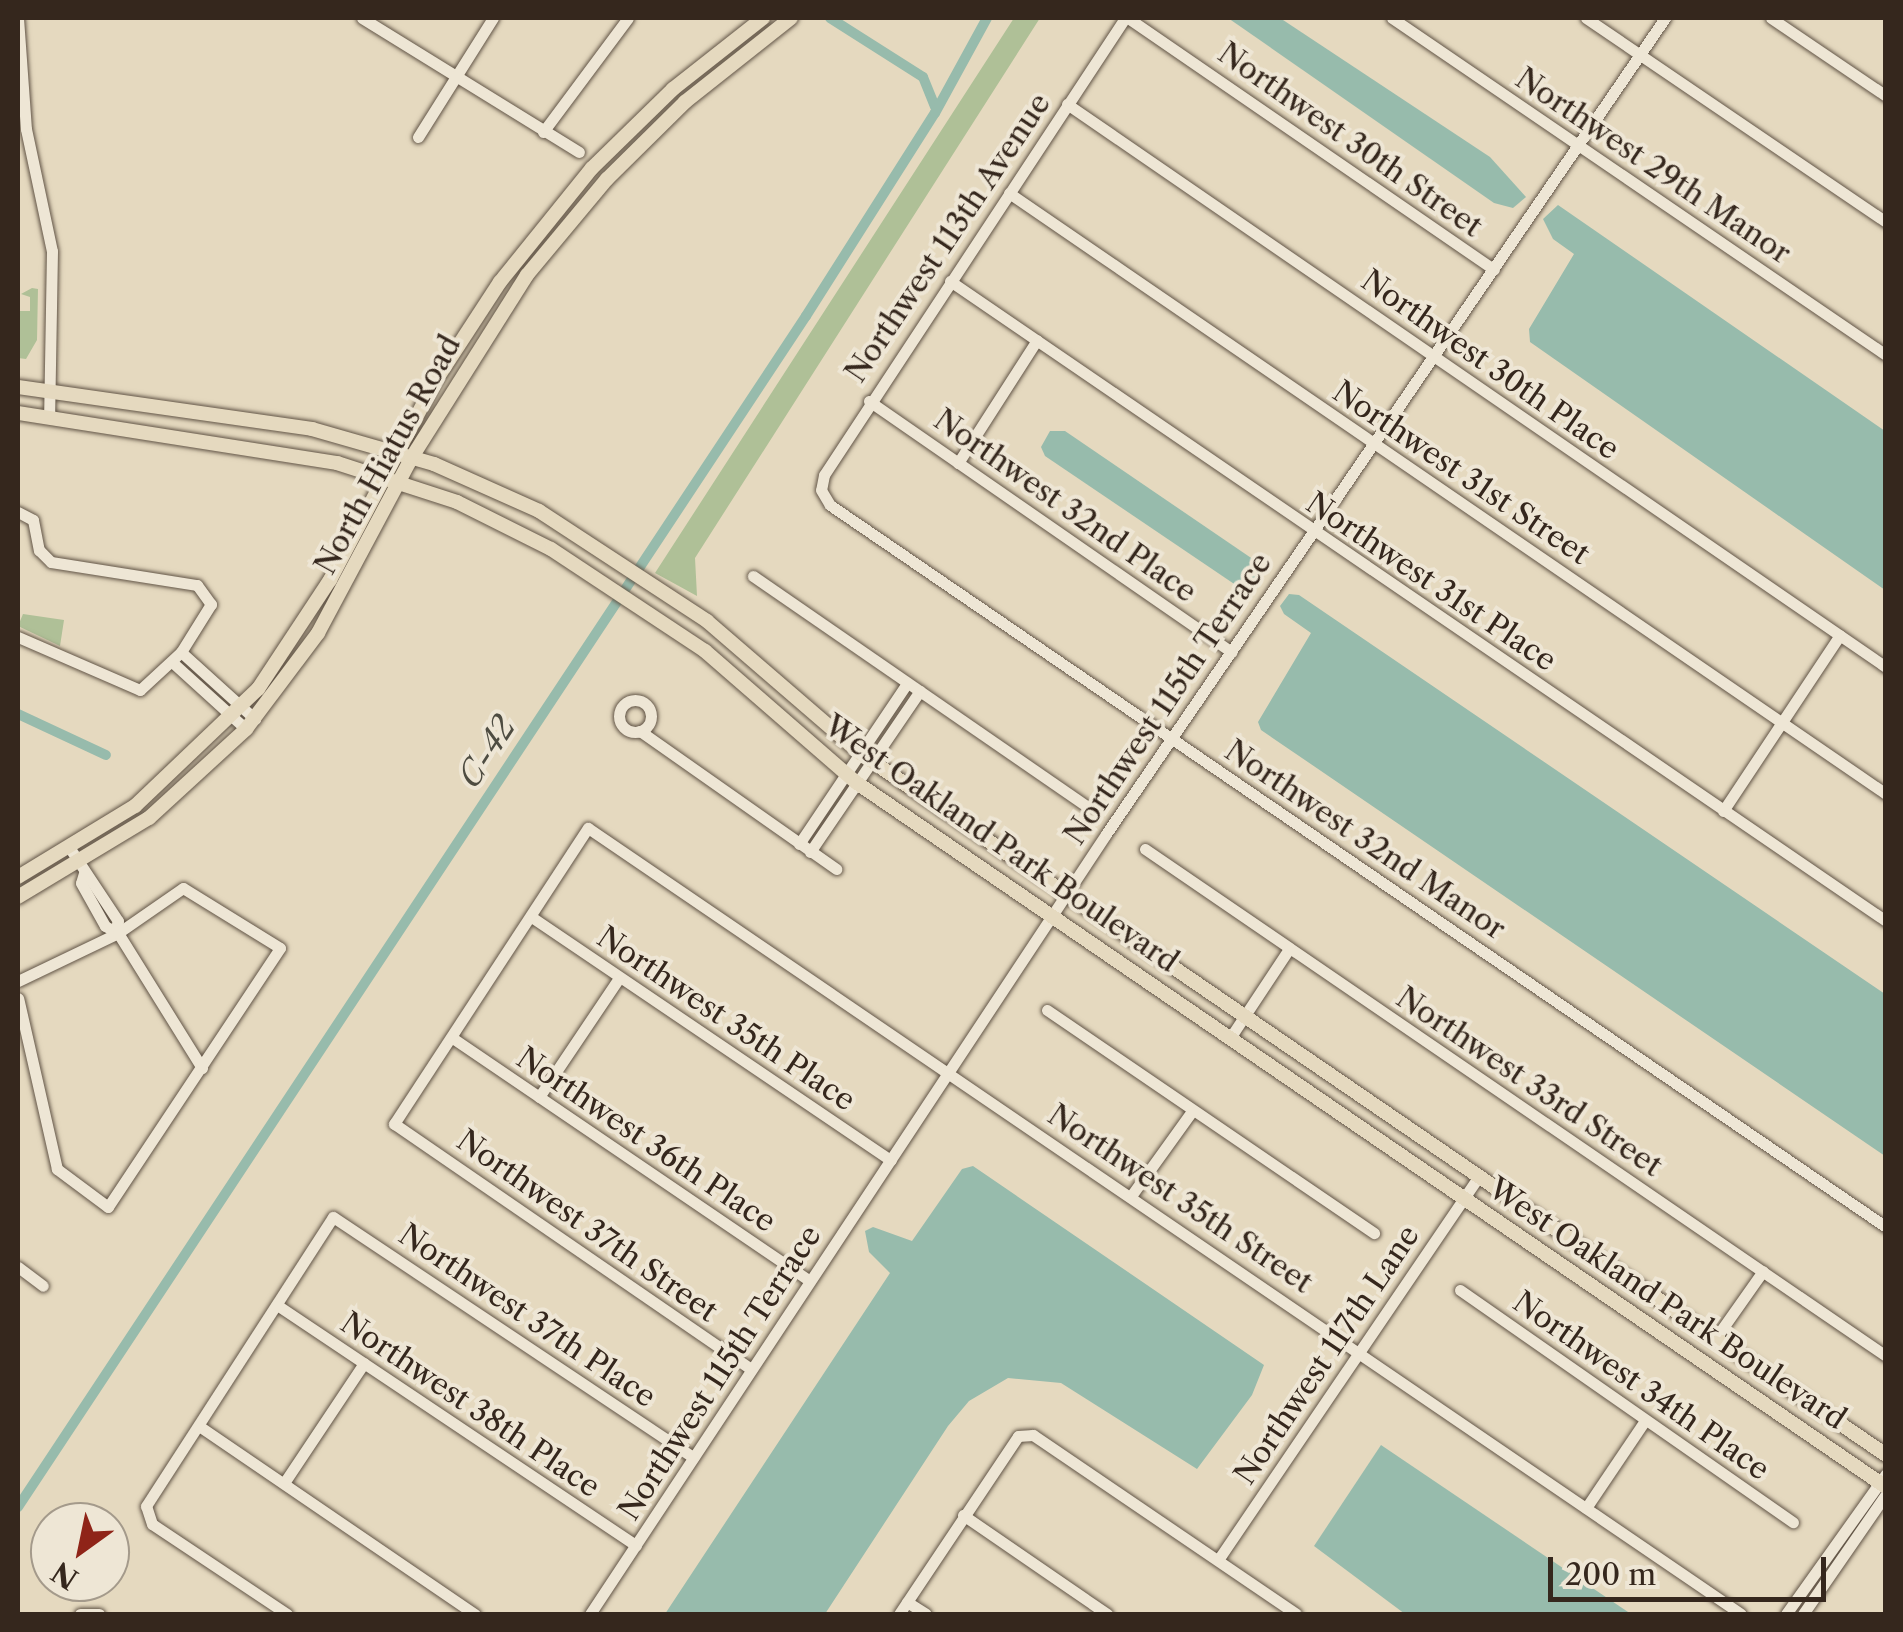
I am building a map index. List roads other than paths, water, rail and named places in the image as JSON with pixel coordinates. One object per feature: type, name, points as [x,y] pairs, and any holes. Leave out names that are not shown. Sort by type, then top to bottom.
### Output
[{"type":"main road","name":"North Hiatus Road","points":[[18,878],[71,850],[160,786],[237,712],[330,580],[396,452],[500,282],[582,180],[674,88],[763,18]]},
{"type":"main road","name":"North Hiatus Road","points":[[18,898],[82,869],[149,818],[250,724],[344,591],[412,457],[495,320],[607,179],[685,102],[791,18]]},
{"type":"main road","name":"West Oakland Park Boulevard","points":[[18,387],[284,424],[412,457],[515,498],[604,552],[727,636],[866,758],[1886,1456]]},
{"type":"main road","name":"West Oakland Park Boulevard","points":[[18,412],[269,449],[383,476],[511,527],[591,572],[705,651],[851,779],[1883,1484]]},
{"type":"street","points":[[18,18],[26,129],[52,250],[49,416]]},
{"type":"street","points":[[365,18],[579,152]]},
{"type":"street","points":[[418,137],[492,18]]},
{"type":"street","points":[[543,132],[628,18]]},
{"type":"street","name":"Northwest 113th Avenue","points":[[820,490],[869,402],[1126,18]]},
{"type":"street","name":"Northwest 30th Street","points":[[1126,18],[1494,270]]},
{"type":"street","name":"Northwest 29th Manor","points":[[1392,18],[1886,355]]},
{"type":"street","points":[[1586,18],[1886,222]]},
{"type":"street","name":"Northwest 115th Terrace","points":[[590,1614],[1065,895],[1665,18]]},
{"type":"street","points":[[1771,18],[1886,96]]},
{"type":"street","name":"Northwest 30th Place","points":[[1068,104],[1886,667]]},
{"type":"street","name":"Northwest 31st Street","points":[[1009,193],[1886,794]]},
{"type":"street","name":"Northwest 31st Place","points":[[950,281],[1886,920]]},
{"type":"street","points":[[958,463],[1037,340]]},
{"type":"street","name":"Northwest 32nd Place","points":[[869,402],[1232,652]]},
{"type":"street","name":"Northwest 32nd Manor","points":[[820,490],[830,505],[1886,1227]]},
{"type":"street","points":[[18,512],[33,520],[39,550],[51,562],[205,590],[210,610],[177,657],[136,690],[18,637]]},
{"type":"street","points":[[753,576],[1088,807]]},
{"type":"street","points":[[1722,811],[1840,636]]},
{"type":"street","points":[[177,657],[250,724]]},
{"type":"street","points":[[866,758],[907,682]]},
{"type":"street","points":[[804,848],[866,758],[920,691]]},
{"type":"street","points":[[640,731],[836,870]]},
{"type":"street","name":"Northwest 35th Street","points":[[533,918],[588,828],[950,1071],[1741,1614]]},
{"type":"street","name":"Northwest 33rd Street","points":[[1144,849],[1886,1356]]},
{"type":"street","points":[[71,850],[82,869],[81,882],[98,912],[117,932],[202,1068]]},
{"type":"street","points":[[18,981],[117,932],[183,888],[280,948],[108,1206],[57,1169],[18,998]]},
{"type":"street","points":[[454,1039],[533,918]]},
{"type":"street","name":"Northwest 35th Place","points":[[533,918],[892,1160]]},
{"type":"street","points":[[1230,1038],[1289,949]]},
{"type":"street","points":[[539,1097],[619,978]]},
{"type":"street","points":[[1047,1010],[1374,1233]]},
{"type":"street","name":"Northwest 36th Place","points":[[454,1039],[810,1282]]},
{"type":"street","name":"Northwest 37th Street","points":[[454,1039],[394,1124],[751,1370]]},
{"type":"street","points":[[1131,1196],[1192,1110]]},
{"type":"street","name":"Northwest 117th Lane","points":[[1218,1560],[1478,1177]]},
{"type":"street","name":"Northwest 37th Place","points":[[277,1305],[333,1217],[693,1457]]},
{"type":"street","points":[[18,1268],[44,1286]]},
{"type":"street","points":[[1715,1340],[1762,1271]]},
{"type":"street","name":"Northwest 34th Place","points":[[1460,1290],[1644,1422],[1793,1522]]},
{"type":"street","points":[[277,1305],[146,1506],[152,1524],[287,1614]]},
{"type":"street","name":"Northwest 38th Place","points":[[277,1305],[636,1546]]},
{"type":"street","points":[[284,1483],[364,1363]]},
{"type":"street","points":[[1586,1508],[1644,1422]]},
{"type":"street","points":[[199,1426],[476,1614]]},
{"type":"street","points":[[899,1614],[1018,1436],[1033,1436],[1296,1614]]},
{"type":"street","points":[[1786,1614],[1883,1484]]},
{"type":"street","points":[[1803,1614],[1883,1484]]},
{"type":"street","points":[[964,1516],[1107,1614]]},
{"type":"street","points":[[908,1602],[926,1614]]},
{"type":"street","points":[[80,1614],[99,1614]]},
{"type":"waterway","points":[[830,18],[923,77],[935,107]]},
{"type":"waterway","name":"C-42","points":[[18,1507],[806,316],[935,113],[987,18]]},
{"type":"waterway","points":[[18,714],[106,755]]}]
